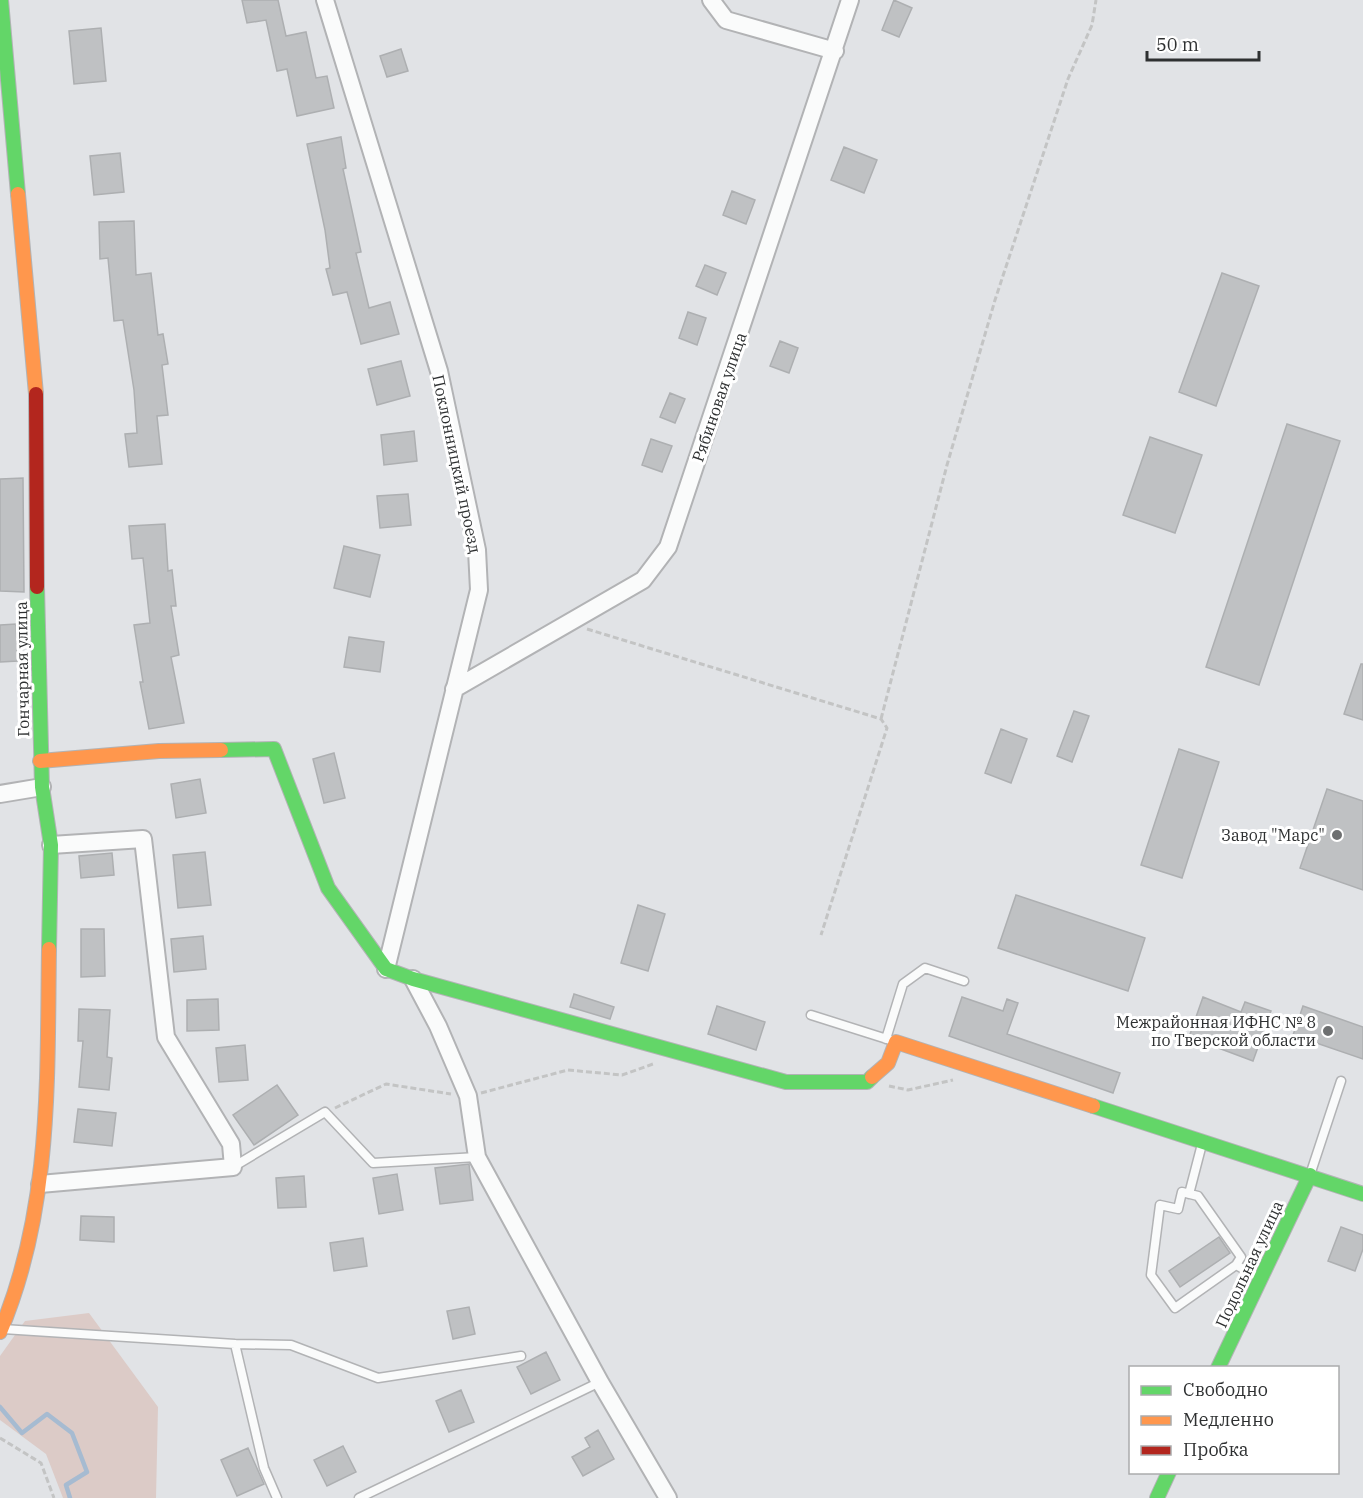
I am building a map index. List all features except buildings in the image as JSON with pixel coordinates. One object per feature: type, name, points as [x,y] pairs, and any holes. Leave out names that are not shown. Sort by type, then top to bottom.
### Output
[{"type":"street","name":"Гончарная улица","points":[[1,0],[37,406],[37,670],[42,787],[51,845],[46,1107],[40,1184],[18,1289],[1,1330]]},
{"type":"street","name":"Поклонницкий проезд","points":[[325,0],[439,371],[477,550],[479,590],[386,969]]},
{"type":"street","points":[[711,0],[726,20],[835,51]]},
{"type":"street","name":"Рябиновая улица","points":[[454,689],[643,580],[668,547],[835,51],[850,0]]},
{"type":"street","points":[[40,760],[159,751],[274,749],[328,888],[386,969],[412,979],[786,1082],[867,1082],[888,1063],[891,1041],[1363,1194]]},
{"type":"street","points":[[0,794],[42,787]]},
{"type":"street","points":[[40,1184],[233,1167],[231,1144],[166,1036],[144,838],[51,845]]},
{"type":"street","points":[[412,979],[438,1026],[468,1096],[477,1156],[600,1382],[668,1498]]},
{"type":"street","name":"Подольная улица","points":[[1219,1366],[1310,1175]]},
{"type":"street","points":[[1156,1498],[1168,1474]]},
{"type":"lane","points":[[812,1016],[891,1041],[903,984],[910,978],[925,968],[964,981]]},
{"type":"lane","points":[[1310,1175],[1341,1081]]},
{"type":"lane","points":[[233,1167],[324,1112],[374,1163],[477,1156]]},
{"type":"lane","points":[[1189,1194],[1202,1140]]},
{"type":"lane","points":[[1182,1192],[1197,1196],[1241,1257],[1236,1265],[1175,1308],[1151,1275],[1160,1205],[1178,1209],[1182,1192]]},
{"type":"lane","points":[[1236,1265],[1261,1278]]},
{"type":"lane","points":[[1,1330],[235,1344],[291,1345],[378,1378],[521,1356]]},
{"type":"lane","points":[[235,1344],[264,1468],[277,1498]]},
{"type":"lane","points":[[359,1498],[600,1382]]},
{"type":"path","points":[[881,719],[947,465],[995,300],[1068,79],[1092,25],[1096,0]]},
{"type":"path","points":[[568,623],[881,719],[888,728],[821,935]]},
{"type":"path","points":[[324,1112],[386,1084],[468,1096],[568,1070],[622,1075],[680,1054]]},
{"type":"path","points":[[867,1082],[908,1090],[987,1071]]},
{"type":"path","points":[[0,1438],[42,1463],[54,1498]]},
{"type":"shaded area","points":[[89,1313],[158,1407],[156,1498],[63,1498],[46,1454],[0,1420],[0,1356],[25,1321]]},
{"type":"waterway","points":[[0,1407],[22,1433],[47,1414],[72,1433],[87,1472],[66,1485],[70,1498]]},
{"type":"traffic: fast","points":[[1,0],[18,194]]},
{"type":"traffic: fast","points":[[37,587],[42,787],[51,845],[49,949]]},
{"type":"traffic: fast","points":[[221,750],[274,749],[328,888],[386,969],[413,979],[786,1082],[867,1082],[872,1077]]},
{"type":"traffic: fast","points":[[1093,1106],[1363,1194]]},
{"type":"traffic: fast","points":[[1219,1366],[1310,1175]]},
{"type":"traffic: fast","points":[[1157,1498],[1168,1474]]},
{"type":"traffic: slow","points":[[18,194],[36,394]]},
{"type":"traffic: slow","points":[[40,761],[159,751],[221,750]]},
{"type":"traffic: slow","points":[[0,1332],[17,1286],[38,1191],[46,1095],[49,949]]},
{"type":"traffic: slow","points":[[872,1077],[888,1063],[896,1042],[1093,1106]]},
{"type":"traffic: jam","points":[[36,394],[37,587]]},
{"type":"place","name":"Завод \"Марс\"","points":[[1337,835]]},
{"type":"place","name":"Межрайонная ИФНС № 8 по Тверской области","points":[[1328,1031]]}]
